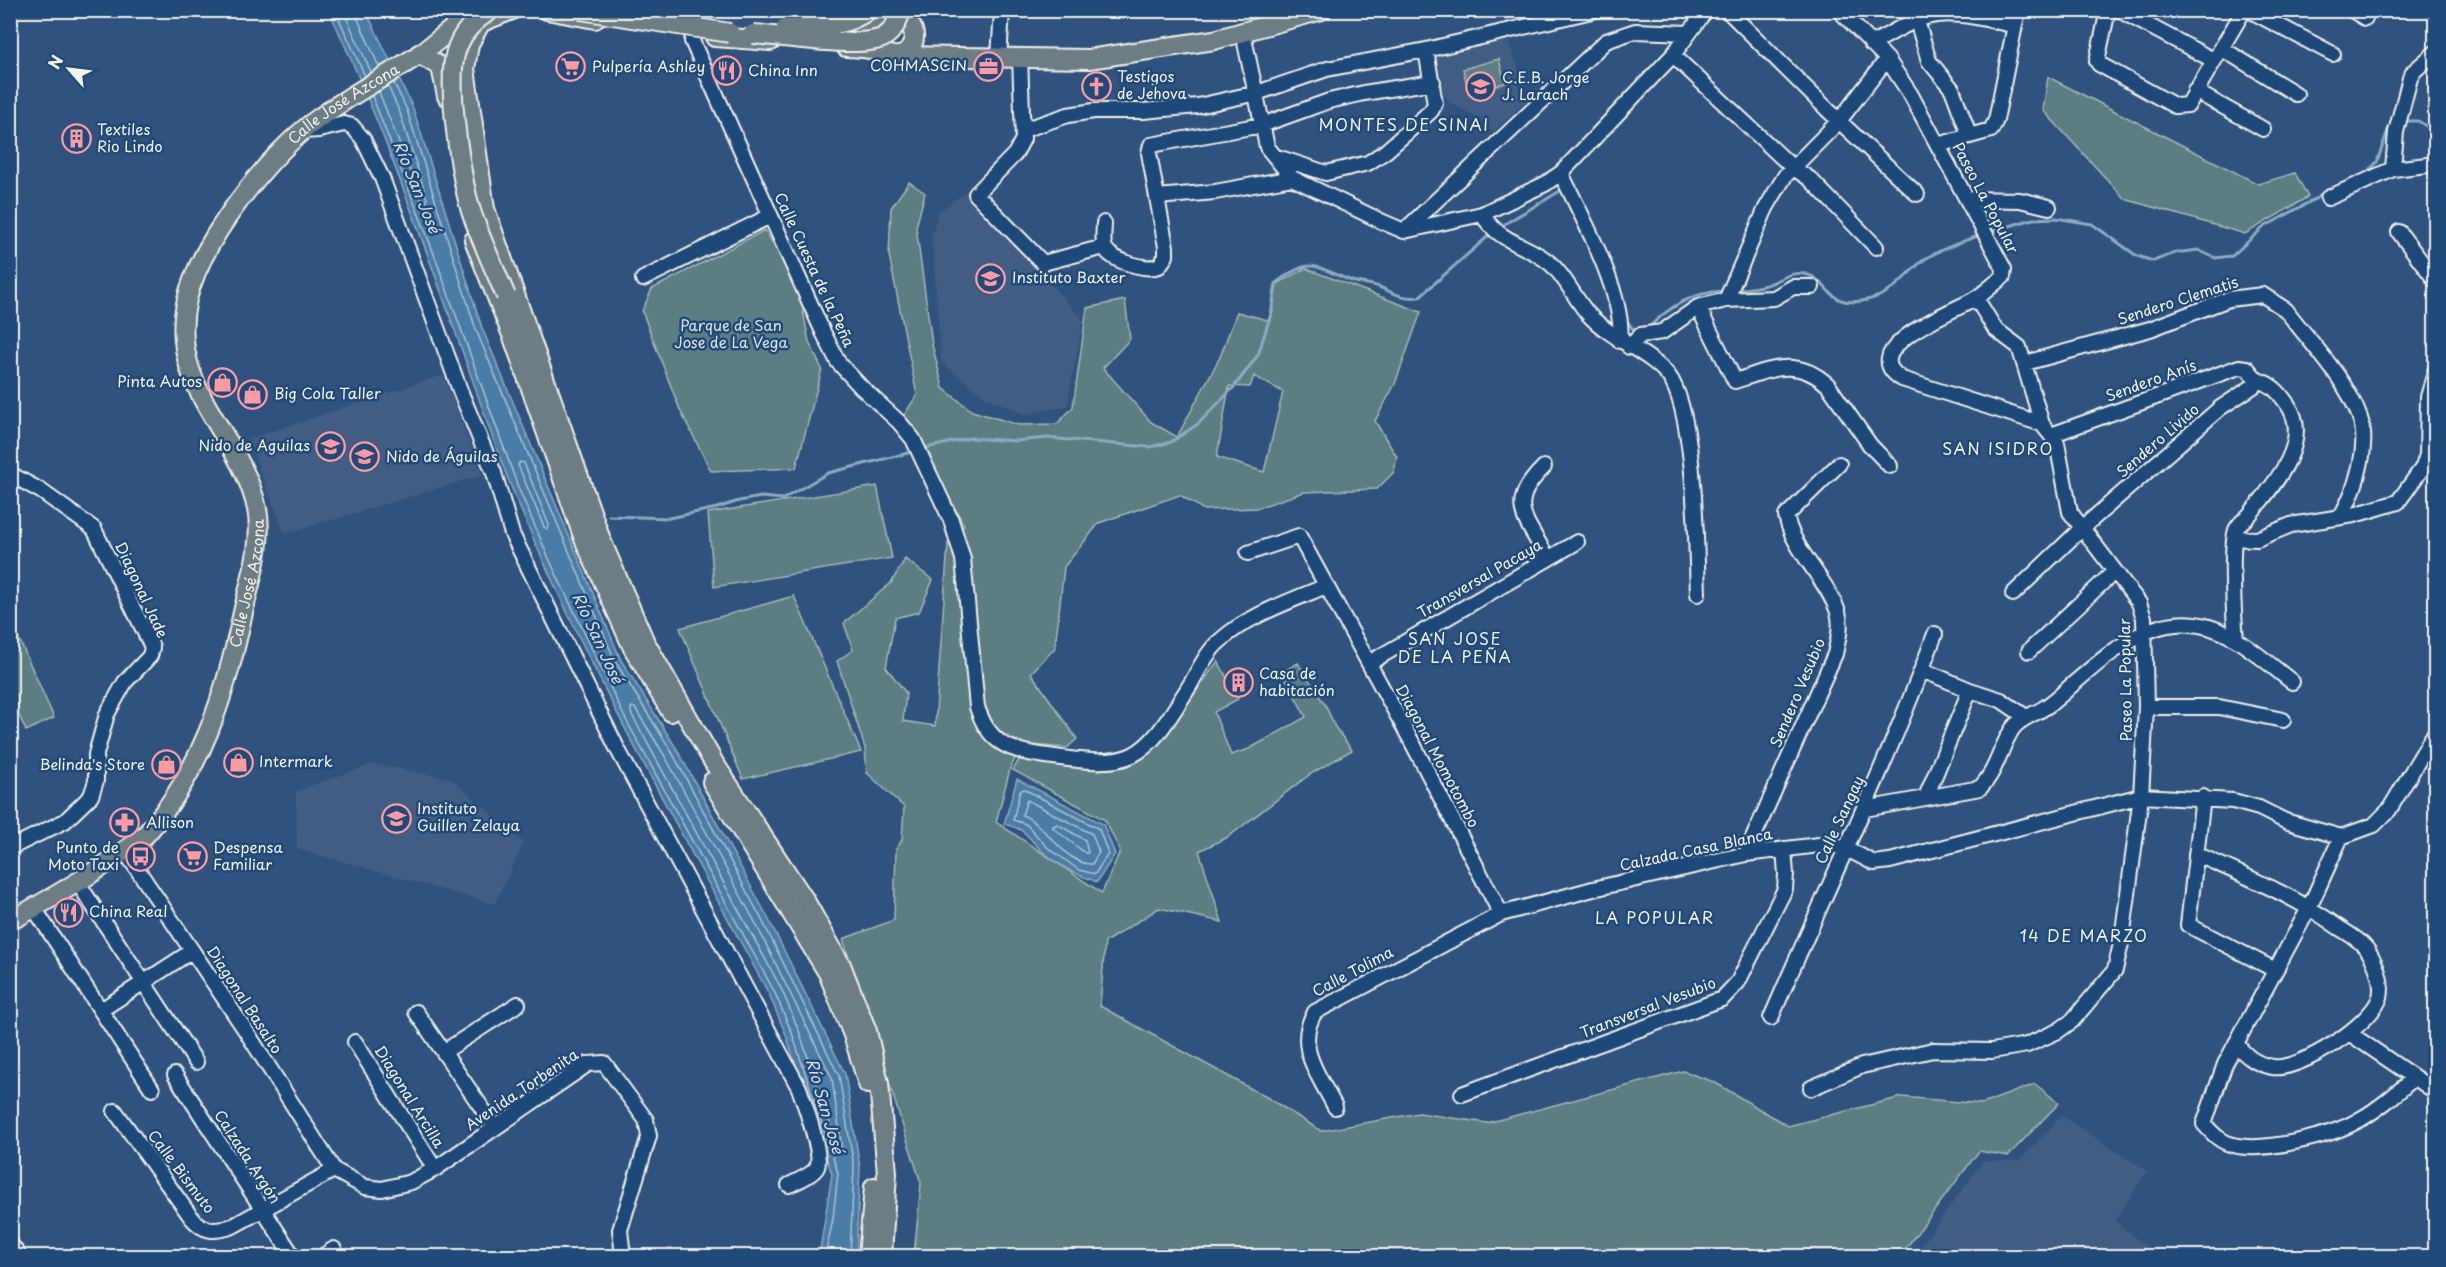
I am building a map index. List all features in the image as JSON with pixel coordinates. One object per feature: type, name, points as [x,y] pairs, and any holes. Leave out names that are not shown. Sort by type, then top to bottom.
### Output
[{"type":"main road","name":"Calle José Azcona","points":[[10,921],[78,883],[146,834],[187,779],[204,746],[221,699],[239,629],[258,537],[257,510],[249,484],[196,388],[186,359],[183,329],[188,298],[198,270],[230,213],[270,163],[310,125],[453,31],[480,16],[512,10]]},
{"type":"main road","points":[[547,10],[880,52],[889,57],[1089,59],[1167,48],[1243,33],[1299,13],[1322,10]]},
{"type":"main road","points":[[580,10],[730,33],[861,43],[883,37],[895,27],[901,10]]},
{"type":"main road","points":[[617,10],[664,15],[695,29],[805,31],[865,29],[879,16]]},
{"type":"main road","points":[[480,16],[472,23],[460,41],[454,61],[453,89],[467,194],[601,540],[645,642],[714,763],[804,899],[841,965],[867,1031],[879,1083],[887,1173],[882,1257]]},
{"type":"main road","points":[[480,16],[469,44],[465,69],[485,209],[521,336],[584,539],[633,648],[828,973],[853,1035],[868,1085],[875,1174],[868,1257]]},
{"type":"main road","points":[[879,16],[873,37],[880,52]]},
{"type":"main road","points":[[730,33],[841,23],[879,16],[897,16],[914,23],[934,56]]},
{"type":"main road","points":[[901,56],[912,46],[914,23]]},
{"type":"main road","points":[[415,57],[438,64],[445,74],[464,215],[492,290],[521,336]]},
{"type":"street","points":[[999,58],[1002,10]]},
{"type":"street","points":[[1023,130],[1068,115],[1094,111],[1143,111],[1198,106],[1257,93],[1327,69],[1426,50],[1596,10]]},
{"type":"street","points":[[1243,33],[1267,147],[1274,156],[1292,178],[1404,231],[1483,216],[1545,184],[1561,173],[1673,55],[1706,10]]},
{"type":"street","points":[[1727,10],[1839,121],[1917,194]]},
{"type":"street","name":"Paseo La Popular","points":[[1811,1088],[1862,1066],[1933,1050],[1992,1051],[2027,1045],[2058,1031],[2072,1021],[2115,970],[2122,939],[2141,796],[2146,707],[2144,631],[2139,603],[2070,512],[2057,443],[2047,429],[1902,379],[1892,373],[1889,363],[1891,353],[1905,335],[1976,298],[2003,277],[2004,268],[1911,94],[1887,59],[1839,10]]},
{"type":"street","points":[[1938,146],[1969,134],[1991,130],[1996,120],[2018,10]]},
{"type":"street","points":[[2108,10],[2097,61],[2099,64],[2175,106],[2188,105],[2241,12],[2333,54]]},
{"type":"street","points":[[2119,10],[2213,60]]},
{"type":"street","points":[[2352,10],[2366,18]]},
{"type":"street","points":[[1871,44],[1934,15],[1959,15],[2014,25]]},
{"type":"street","points":[[1917,21],[1929,61],[1952,89],[1969,134]]},
{"type":"street","name":"Calle Cuesta de la Peña","points":[[695,29],[692,41],[711,86],[838,362],[861,387],[900,422],[922,457],[951,520],[963,559],[973,672],[982,723],[994,739],[1025,753],[1101,762],[1120,761],[1140,752],[1158,736],[1220,640],[1236,629],[1326,586]]},
{"type":"street","points":[[1404,231],[1606,41],[1635,31],[1689,33]]},
{"type":"street","points":[[2221,48],[2296,94]]},
{"type":"street","points":[[1274,156],[1326,173],[1368,163],[1386,151],[1431,111],[1436,97],[1426,50]]},
{"type":"street","points":[[2393,168],[2396,132],[2410,78],[2420,65],[2436,52]]},
{"type":"street","points":[[1673,55],[1792,167],[1810,179],[1876,247]]},
{"type":"street","points":[[1020,58],[1023,139],[1015,154],[976,194],[1043,263],[1104,247]]},
{"type":"street","points":[[1726,300],[1766,208],[1792,167],[1839,121],[1887,59]]},
{"type":"street","points":[[1104,247],[1123,261],[1138,266],[1159,266],[1166,256],[1149,153],[1151,145],[1262,125],[1329,101],[1433,82]]},
{"type":"street","points":[[2195,91],[2263,129]]},
{"type":"street","points":[[310,125],[319,130],[345,124],[352,126],[363,139],[381,178],[494,473],[512,534],[534,582],[617,748],[799,1088],[811,1122],[818,1162],[814,1170],[789,1185]]},
{"type":"street","points":[[2328,198],[2393,168],[2436,164]]},
{"type":"street","points":[[1561,173],[1613,294],[1620,317],[1624,344]]},
{"type":"street","points":[[1157,197],[1215,192],[1292,178]]},
{"type":"street","points":[[1967,199],[2020,200],[2049,207]]},
{"type":"street","points":[[643,279],[770,216]]},
{"type":"street","points":[[1483,216],[1496,234],[1551,264],[1589,315],[1624,344],[1661,368],[1679,393],[1687,434],[1698,594]]},
{"type":"street","points":[[1104,223],[1104,247]]},
{"type":"street","points":[[2399,232],[2436,281]]},
{"type":"street","points":[[1624,344],[1641,335],[1662,332],[1698,308],[1726,300],[1774,298],[1793,287],[1812,287]]},
{"type":"street","name":"Sendero Clematis","points":[[2025,363],[2150,329],[2229,299],[2264,295],[2275,300],[2286,310],[2348,393],[2360,418],[2363,430],[2359,469],[2354,494],[2341,516]]},
{"type":"street","points":[[1976,298],[1995,329],[2019,347],[2047,429]]},
{"type":"street","points":[[1698,308],[1736,381],[1775,367],[1786,366],[1819,377],[1828,385],[1870,446],[1890,466]]},
{"type":"street","name":"Sendero Anís","points":[[2047,429],[2239,367],[2247,368],[2257,380]]},
{"type":"street","points":[[2235,538],[2258,539],[2291,525],[2373,510],[2398,501],[2423,467],[2427,455],[2428,397],[2436,369]]},
{"type":"street","points":[[2236,639],[2236,529],[2273,487],[2292,451],[2296,433],[2294,414],[2282,396],[2272,386],[2257,380]]},
{"type":"street","name":"Sendero Livido","points":[[2013,594],[2081,529],[2220,408],[2255,385],[2257,380]]},
{"type":"street","name":"Sendero Vesubio","points":[[1746,854],[1838,643],[1840,632],[1838,612],[1792,534],[1786,516],[1839,464]]},
{"type":"street","points":[[1545,467],[1531,480],[1522,495],[1520,507],[1548,559]]},
{"type":"street","name":"Diagonal Jade","points":[[10,474],[41,491],[93,529],[152,647],[150,656],[125,682],[107,714],[96,754],[96,781],[91,796],[65,821],[10,848]]},
{"type":"street","name":"Diagonal Momotombo","points":[[1248,553],[1298,535],[1369,663],[1501,914]]},
{"type":"street","name":"Transversal Pacaya","points":[[1369,663],[1577,542]]},
{"type":"street","points":[[2029,651],[2114,572]]},
{"type":"street","points":[[1865,809],[1980,788],[1989,780],[2014,727],[2026,717],[2045,708],[2116,648],[2144,631],[2185,621],[2236,639],[2292,682]]},
{"type":"street","name":"Calle Sangay","points":[[1771,1018],[1826,888],[1865,809],[1935,634]]},
{"type":"street","points":[[1922,670],[2001,700],[2026,717]]},
{"type":"street","points":[[1926,797],[1970,690]]},
{"type":"street","points":[[2146,707],[2218,707],[2283,720]]},
{"type":"street","points":[[2414,1078],[2359,1120],[2312,1139],[2259,1147],[2233,1145],[2217,1139],[2204,1124],[2225,1064],[2310,906],[2341,837],[2374,825],[2389,810],[2436,731]]},
{"type":"street","name":"Calzada Casa Blanca","points":[[1501,914],[1607,886],[1746,854],[1827,844],[1847,849],[1874,863],[1890,861],[2141,796],[2203,797],[2233,801],[2259,808],[2285,821],[2341,837]]},
{"type":"street","points":[[2203,797],[2188,925],[2275,970]]},
{"type":"street","name":"Transversal Vesubio","points":[[1462,1094],[1722,999],[1738,982],[1785,889],[1784,849]]},
{"type":"street","name":"Diagonal Basalto","points":[[124,851],[192,951],[334,1170]]},
{"type":"street","points":[[2196,854],[2310,906],[2363,944],[2376,967],[2380,998],[2370,1015],[2349,1033],[2310,1057],[2289,1065],[2273,1067],[2250,1059],[2236,1043]]},
{"type":"street","points":[[78,883],[196,1062]]},
{"type":"street","points":[[34,908],[153,1089]]},
{"type":"street","name":"Calle Tolima","points":[[1335,1107],[1311,1061],[1305,1038],[1306,1025],[1315,1012],[1501,914]]},
{"type":"street","points":[[101,1010],[192,951]]},
{"type":"street","points":[[445,1051],[518,1004]]},
{"type":"street","points":[[416,1012],[445,1051],[495,1127]]},
{"type":"street","points":[[2349,1033],[2436,1092]]},
{"type":"street","name":"Diagonal Arcilla","points":[[355,1042],[435,1169]]},
{"type":"street","name":"Avenida Torbenita","points":[[334,1170],[365,1187],[382,1189],[411,1182],[435,1169],[588,1064],[604,1063],[646,1120],[649,1136],[620,1230],[623,1257]]},
{"type":"street","name":"Calzada Argón","points":[[175,1075],[293,1257]]},
{"type":"street","name":"Calle Bismuto","points":[[115,1112],[198,1225],[205,1230],[216,1232],[233,1226],[262,1209]]},
{"type":"street","points":[[262,1209],[334,1170]]},
{"type":"street","points":[[10,1243],[19,1257]]},
{"type":"shaded area","name":"C.E.B. Jorge J. Larach","points":[[1506,35],[1520,74],[1516,82],[1529,98],[1493,132],[1480,119],[1451,103],[1442,93],[1433,55]]},
{"type":"shaded area","name":"Instituto Baxter","points":[[967,191],[1083,320],[1067,406],[1025,414],[984,396],[941,362],[932,237],[937,213]]},
{"type":"shaded area","name":"Nido de Águilas","points":[[443,375],[482,475],[285,534],[248,439]]},
{"type":"shaded area","name":"Instituto Guillen Zelaya","points":[[373,764],[452,779],[524,843],[494,904],[297,849],[296,791]]},
{"type":"shaded area","points":[[2062,1116],[2147,1171],[2115,1221],[2158,1256],[1914,1256],[1983,1161],[2019,1161]]},
{"type":"green space","points":[[1499,59],[1505,83],[1469,93],[1463,69]]},
{"type":"green space","points":[[2048,77],[2258,184],[2295,173],[2308,197],[2245,234],[2125,199],[2043,110]]},
{"type":"green space","points":[[909,182],[925,193],[916,227],[932,344],[943,388],[972,411],[1019,425],[1057,424],[1073,407],[1087,308],[1125,300],[1130,339],[1103,368],[1151,422],[1177,437],[1220,357],[1237,312],[1271,321],[1277,284],[1305,268],[1421,312],[1395,384],[1375,421],[1397,457],[1394,472],[1377,489],[1304,492],[1257,508],[1204,510],[1180,495],[1099,523],[1064,567],[1055,648],[1031,673],[1077,739],[1067,748],[1022,744],[1010,769],[996,822],[1102,893],[1120,851],[1105,820],[1013,770],[1020,758],[1100,770],[1140,752],[1167,732],[1218,661],[1238,699],[1214,712],[1231,755],[1249,749],[1306,717],[1282,672],[1298,663],[1326,706],[1335,727],[1352,750],[1309,775],[1228,837],[1199,851],[1222,922],[1159,908],[1105,942],[1100,1006],[1268,1098],[1321,1131],[1419,1113],[1487,1123],[1683,1071],[1714,1082],[1788,1126],[1902,1097],[1982,1104],[2035,1084],[2059,1103],[2008,1156],[1979,1151],[1900,1256],[914,1256],[921,1183],[843,939],[894,920],[896,849],[902,840],[904,807],[867,773],[865,748],[837,661],[853,650],[844,623],[891,583],[905,559],[933,580],[919,612],[895,618],[886,667],[906,693],[903,721],[935,726],[948,543],[964,525],[904,415],[917,395],[889,255],[891,208]],"holes":[[[1254,376],[1283,392],[1264,472],[1217,457],[1229,386],[1250,387]]]},
{"type":"green space","name":"Parque de San Jose de La Vega","points":[[765,230],[798,285],[809,342],[822,369],[796,468],[711,471],[680,410],[642,311],[652,289]]},
{"type":"green space","points":[[877,486],[892,558],[714,587],[708,513]]},
{"type":"green space","points":[[794,596],[861,752],[743,779],[680,628]]},
{"type":"green space","points":[[11,621],[54,718],[26,731],[11,697]]},
{"type":"water","name":"Río San José","points":[[329,11],[366,11],[413,108],[482,328],[621,660],[678,751],[768,918],[845,1074],[860,1167],[856,1256],[819,1256],[832,1174],[786,1035],[769,994],[634,746],[541,556],[500,458],[384,139]]},
{"type":"water","points":[[1017,779],[1103,824],[1115,854],[1097,882],[1061,865],[1042,851],[1022,831],[1004,824]]},
{"type":"waterway","points":[[2404,121],[2418,121],[2436,132]]},
{"type":"waterway","points":[[2366,174],[2377,162],[2389,127],[2395,122]]},
{"type":"waterway","points":[[1498,228],[1565,188]]},
{"type":"waterway","points":[[1989,232],[2033,219],[2056,218],[2092,224],[2137,256],[2153,261],[2175,253],[2198,250],[2215,258],[2232,256],[2264,227],[2324,194]]},
{"type":"waterway","points":[[922,449],[970,438],[1016,441],[1047,438],[1150,447],[1171,442],[1198,424],[1234,387],[1258,355],[1271,314],[1276,283],[1288,274],[1306,266],[1313,266],[1398,295],[1419,297],[1493,232]]},
{"type":"waterway","points":[[1734,290],[1762,286],[1799,273],[1814,277],[1838,299],[1858,302],[1889,291],[1932,255],[1980,235]]},
{"type":"waterway","points":[[1647,329],[1682,302],[1702,294],[1724,291]]},
{"type":"waterway","points":[[1624,316],[1632,328],[1640,330]]},
{"type":"waterway","points":[[609,516],[669,518],[761,497],[783,499],[828,473],[916,451]]},
{"type":"place","name":"COHMASCIN","points":[[988,66]]},
{"type":"place","name":"Pulpería Ashley","points":[[571,67]]},
{"type":"place","name":"China Inn","points":[[727,71]]},
{"type":"place","name":"Testigos de Jehova","points":[[1096,86]]},
{"type":"place","name":"C.E.B. Jorge J. Larach","points":[[1481,87]]},
{"type":"place","name":"Textiles Rio Lindo","points":[[76,139]]},
{"type":"place","name":"Instituto Baxter","points":[[991,278]]},
{"type":"place","name":"Pinta Autos","points":[[223,382]]},
{"type":"place","name":"Big Cola Taller","points":[[253,394]]},
{"type":"place","name":"Nido de Aguilas","points":[[331,446]]},
{"type":"place","name":"Nido de Águilas","points":[[365,457]]},
{"type":"place","name":"Casa de habitación","points":[[1238,683]]},
{"type":"place","name":"Intermark","points":[[238,762]]},
{"type":"place","name":"Belinda's Store","points":[[166,765]]},
{"type":"place","name":"Instituto Guillen Zelaya","points":[[396,818]]},
{"type":"place","name":"Allison","points":[[125,823]]},
{"type":"place","name":"Punto de Moto Taxi","points":[[140,857]]},
{"type":"place","name":"Despensa Familiar","points":[[192,857]]},
{"type":"place","name":"China Real","points":[[68,912]]},
{"type":"district","name":"MONTES DE SINAI","points":[[1404,125]]},
{"type":"district","name":"SAN ISIDRO","points":[[1998,449]]},
{"type":"district","name":"SAN JOSE DE LA PEÑA","points":[[1455,648]]},
{"type":"district","name":"LA POPULAR","points":[[1655,918]]},
{"type":"district","name":"14 DE MARZO","points":[[2084,936]]}]
